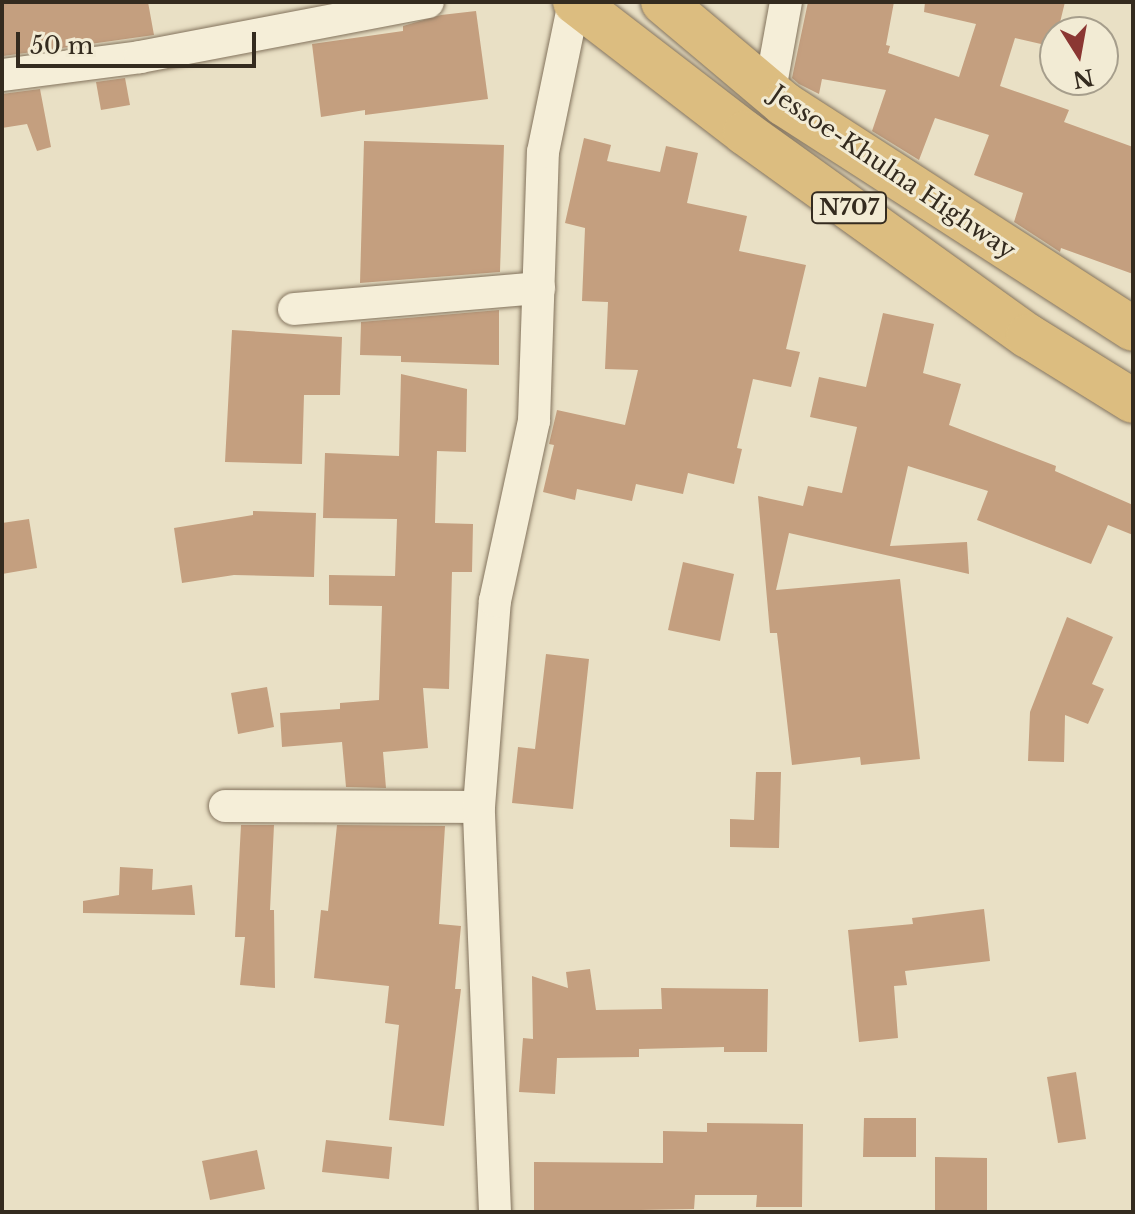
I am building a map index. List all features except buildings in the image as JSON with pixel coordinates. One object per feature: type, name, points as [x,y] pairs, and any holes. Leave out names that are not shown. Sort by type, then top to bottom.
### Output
[{"type":"highway","name":"Jessoe-Khulna Highway","points":[[574,2],[745,133],[1015,327],[1133,401]]},
{"type":"highway","name":"Jessoe-Khulna Highway","points":[[663,2],[797,112],[1133,329]]},
{"type":"street","points":[[2,75],[140,57],[428,2]]},
{"type":"street","points":[[495,1212],[479,807],[495,601],[534,421],[543,152],[574,2]]},
{"type":"street","points":[[770,90],[786,2]]},
{"type":"street","points":[[294,309],[539,288]]},
{"type":"street","points":[[225,806],[479,807]]}]
